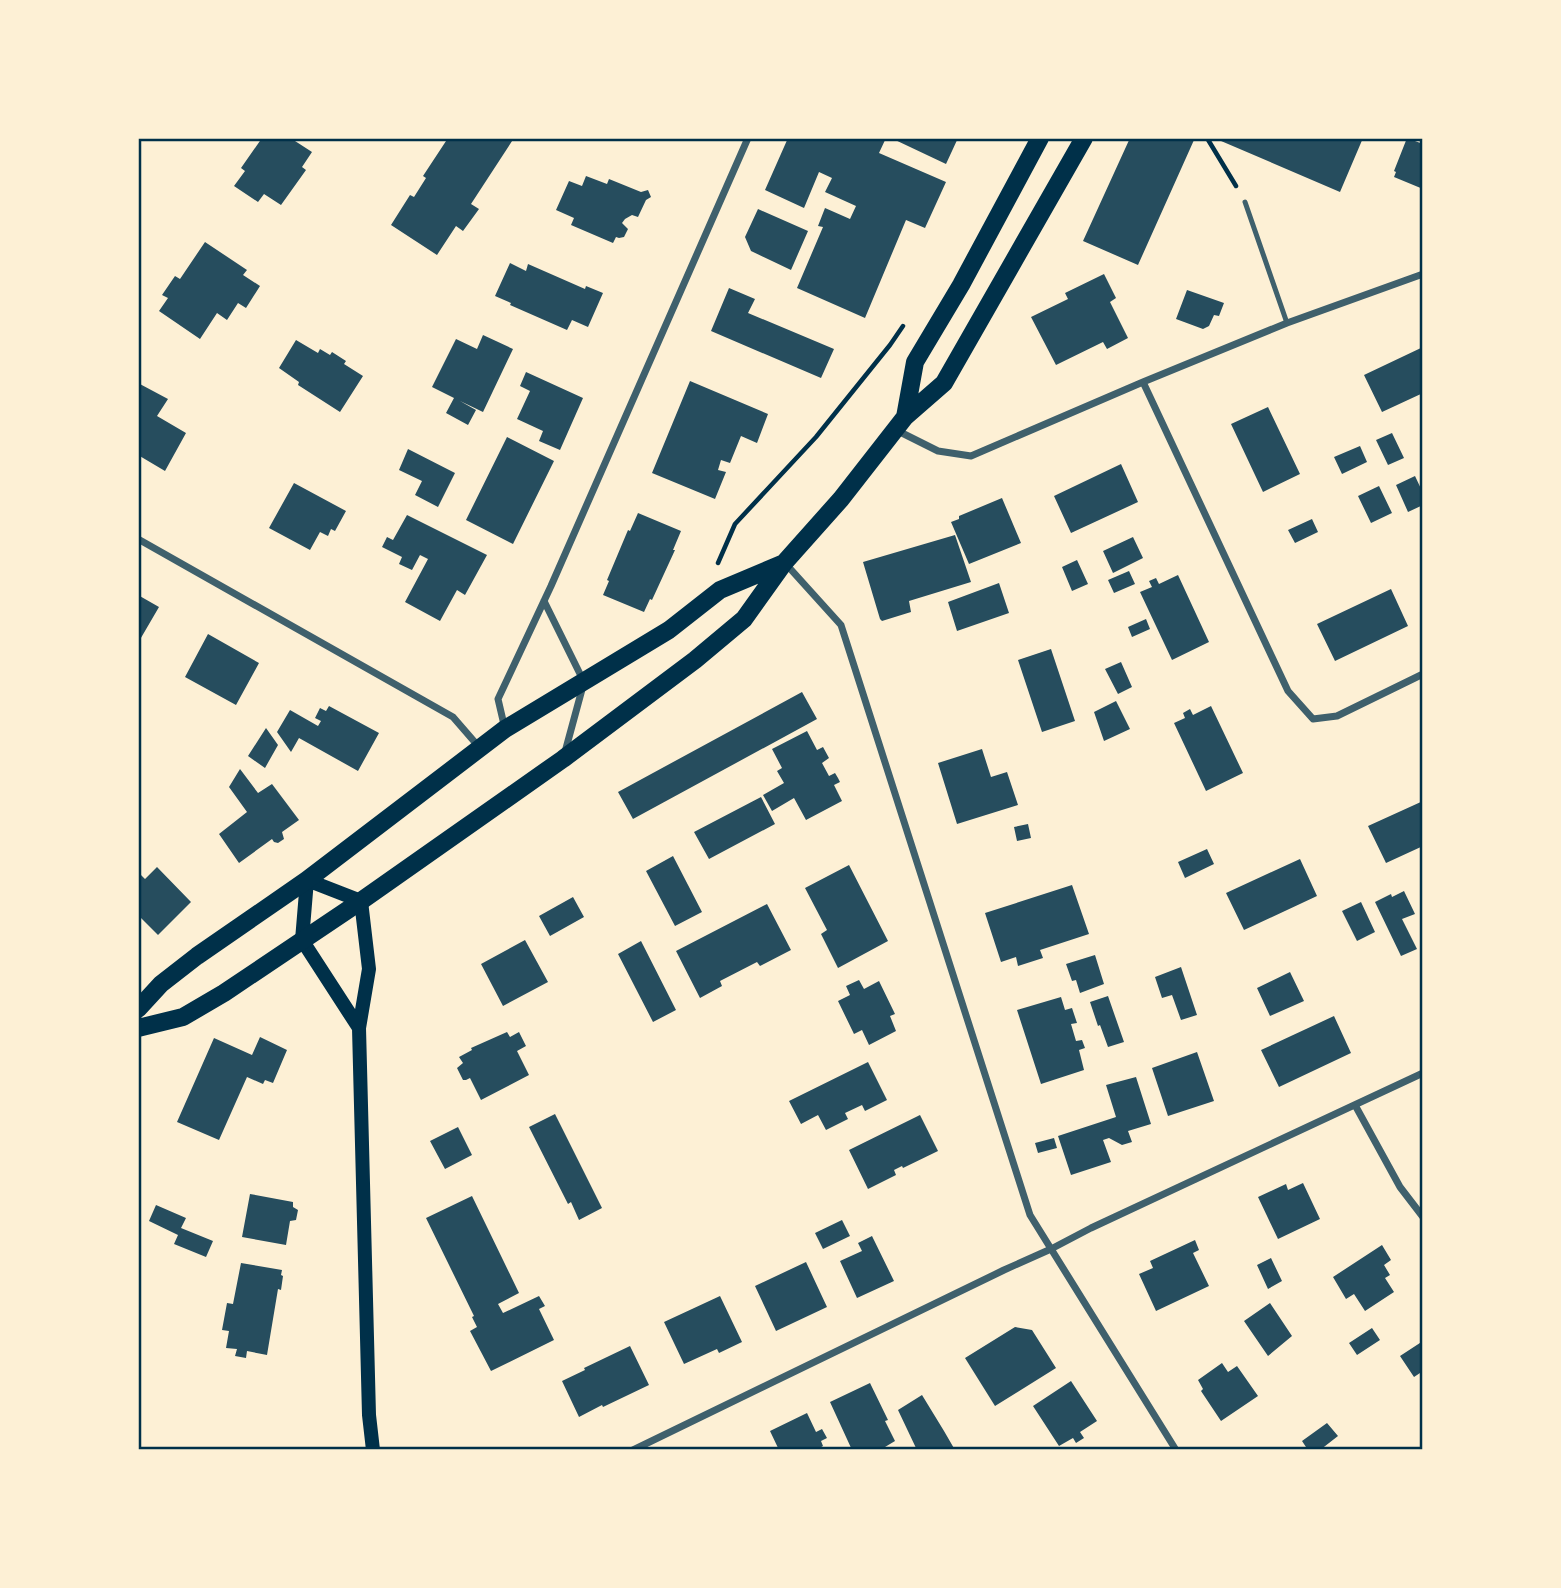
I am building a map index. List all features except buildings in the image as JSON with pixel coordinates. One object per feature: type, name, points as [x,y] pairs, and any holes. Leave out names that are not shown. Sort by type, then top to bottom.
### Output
[{"type":"main road","points":[[900,423],[915,362],[961,285],[1040,138]]},
{"type":"main road","points":[[138,1028],[183,1017],[224,993],[361,901],[563,759],[695,660],[744,619],[784,563],[841,499],[900,423],[944,383],[1084,138]]},
{"type":"main road","points":[[138,1009],[161,984],[197,956],[307,880],[505,729],[669,630],[720,590],[784,563]]},
{"type":"main road","points":[[307,880],[361,901]]},
{"type":"main road","points":[[307,880],[302,940],[359,1028]]},
{"type":"main road","points":[[361,901],[369,969],[359,1028],[369,1415],[373,1450]]},
{"type":"street","points":[[505,729],[498,699],[544,601],[748,138]]},
{"type":"street","points":[[900,423],[938,452],[971,456],[1287,323],[1423,274]]},
{"type":"street","points":[[1143,382],[1288,691],[1313,719],[1337,716],[1423,674]]},
{"type":"street","points":[[138,539],[453,717],[481,749]]},
{"type":"street","points":[[784,563],[841,625],[1030,1215],[1176,1450]]},
{"type":"street","points":[[544,601],[584,682],[563,759]]},
{"type":"street","points":[[633,1450],[1091,1228],[1423,1073]]},
{"type":"street","points":[[1355,1105],[1400,1187],[1423,1217]]},
{"type":"lane","points":[[1245,202],[1287,323]]},
{"type":"path","points":[[1207,138],[1245,202]]},
{"type":"path","points":[[712,572],[736,524],[816,437],[890,345],[904,323]]}]
